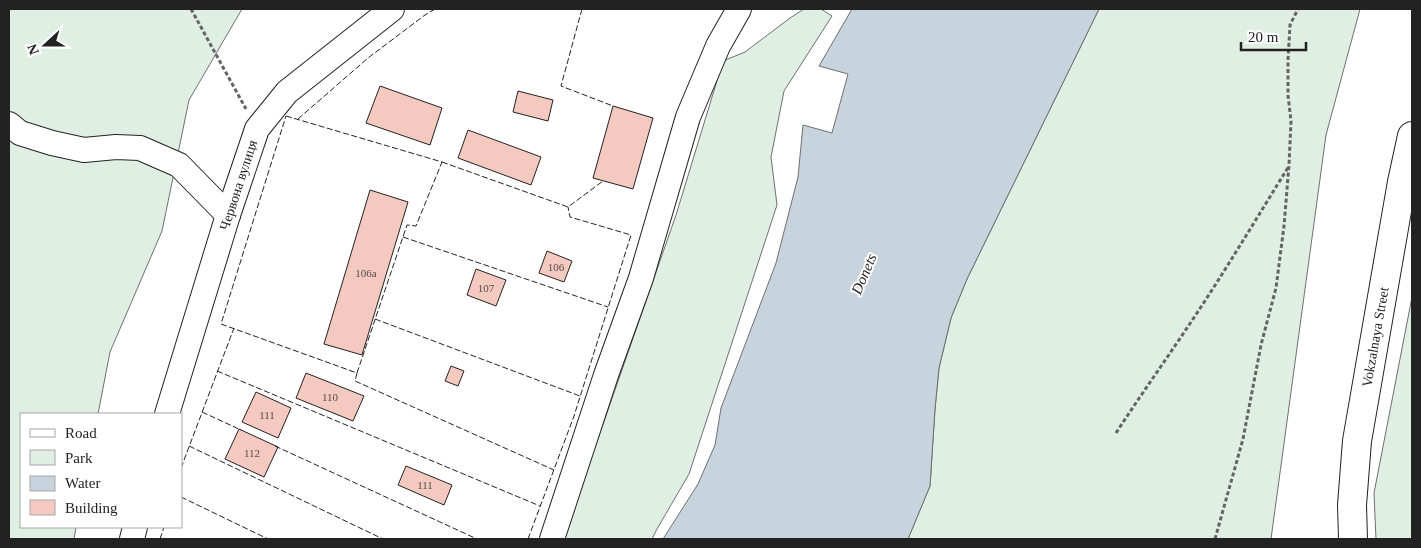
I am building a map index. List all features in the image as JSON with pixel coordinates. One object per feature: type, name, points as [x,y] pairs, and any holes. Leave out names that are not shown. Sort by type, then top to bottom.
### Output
[{"type":"main road","name":"Vokzalnaya Street","points":[[1353,539],[1352,505],[1357,441],[1402,182],[1412,136]]},
{"type":"street","name":"Червона вулиця","points":[[167,413],[257,129],[287,92],[392,9]]},
{"type":"street","points":[[552,539],[606,375],[642,278],[688,117],[718,46],[739,9]]},
{"type":"street","points":[[9,124],[20,134],[84,150],[116,147],[140,148],[178,165],[228,216]]},
{"type":"path","points":[[191,9],[257,129]]},
{"type":"path","points":[[1215,539],[1244,439],[1261,345],[1276,288],[1289,165],[1291,121],[1288,94],[1288,51],[1290,25],[1298,9]]},
{"type":"path","points":[[1116,433],[1248,234],[1289,165]]},
{"type":"green space","points":[[9,9],[242,9],[189,100],[162,231],[110,352],[98,413],[20,413],[20,528],[76,528],[74,539],[9,539]]},
{"type":"green space","points":[[804,9],[821,9],[832,16],[784,91],[771,157],[777,205],[689,474],[652,539],[563,539],[676,215],[723,61],[745,52]]},
{"type":"green space","points":[[1099,9],[1360,9],[1326,135],[1271,539],[908,539],[930,486],[939,368],[951,318],[967,279]]},
{"type":"green space","points":[[1412,297],[1412,539],[1376,539],[1374,493]]},
{"type":"water","name":"Donets","points":[[852,9],[1099,9],[967,279],[951,318],[939,368],[930,486],[908,539],[663,539],[698,484],[715,445],[721,408],[776,263],[798,177],[803,125],[832,133],[848,74],[819,66]]},
{"type":"building","points":[[380,86],[442,108],[430,145],[366,123]]},
{"type":"building","points":[[518,91],[553,100],[548,121],[513,112]]},
{"type":"building","points":[[613,106],[653,118],[633,189],[593,178]]},
{"type":"building","points":[[468,130],[541,157],[531,185],[458,158]]},
{"type":"building","points":[[370,190],[408,202],[362,355],[324,344]]},
{"type":"building","points":[[547,251],[572,261],[564,282],[539,273]]},
{"type":"building","points":[[476,269],[506,280],[496,306],[467,295]]},
{"type":"building","points":[[451,366],[464,371],[458,386],[445,381]]},
{"type":"building","points":[[306,373],[364,396],[353,421],[296,398]]},
{"type":"building","points":[[256,392],[291,408],[278,438],[242,422]]},
{"type":"building","points":[[239,429],[278,447],[264,477],[225,459]]},
{"type":"building","points":[[406,466],[452,485],[444,505],[398,485]]},
{"type":"fence","points":[[298,119],[368,58],[435,9]]},
{"type":"fence","points":[[582,9],[561,86],[613,106]]},
{"type":"fence","points":[[286,116],[442,162],[416,226],[407,225],[357,373],[221,324],[286,116]]},
{"type":"fence","points":[[442,162],[568,207],[603,181]]},
{"type":"fence","points":[[528,539],[574,416],[631,235],[570,217],[568,207]]},
{"type":"fence","points":[[403,237],[608,307]]},
{"type":"fence","points":[[375,319],[580,396]]},
{"type":"fence","points":[[182,465],[234,328]]},
{"type":"fence","points":[[217,371],[540,506]]},
{"type":"fence","points":[[357,373],[355,381],[554,470]]},
{"type":"fence","points":[[202,412],[241,430]]},
{"type":"fence","points":[[189,446],[383,539]]},
{"type":"fence","points":[[275,446],[477,539]]},
{"type":"fence","points":[[182,497],[268,539]]},
{"type":"fence","points":[[160,539],[164,528]]}]
